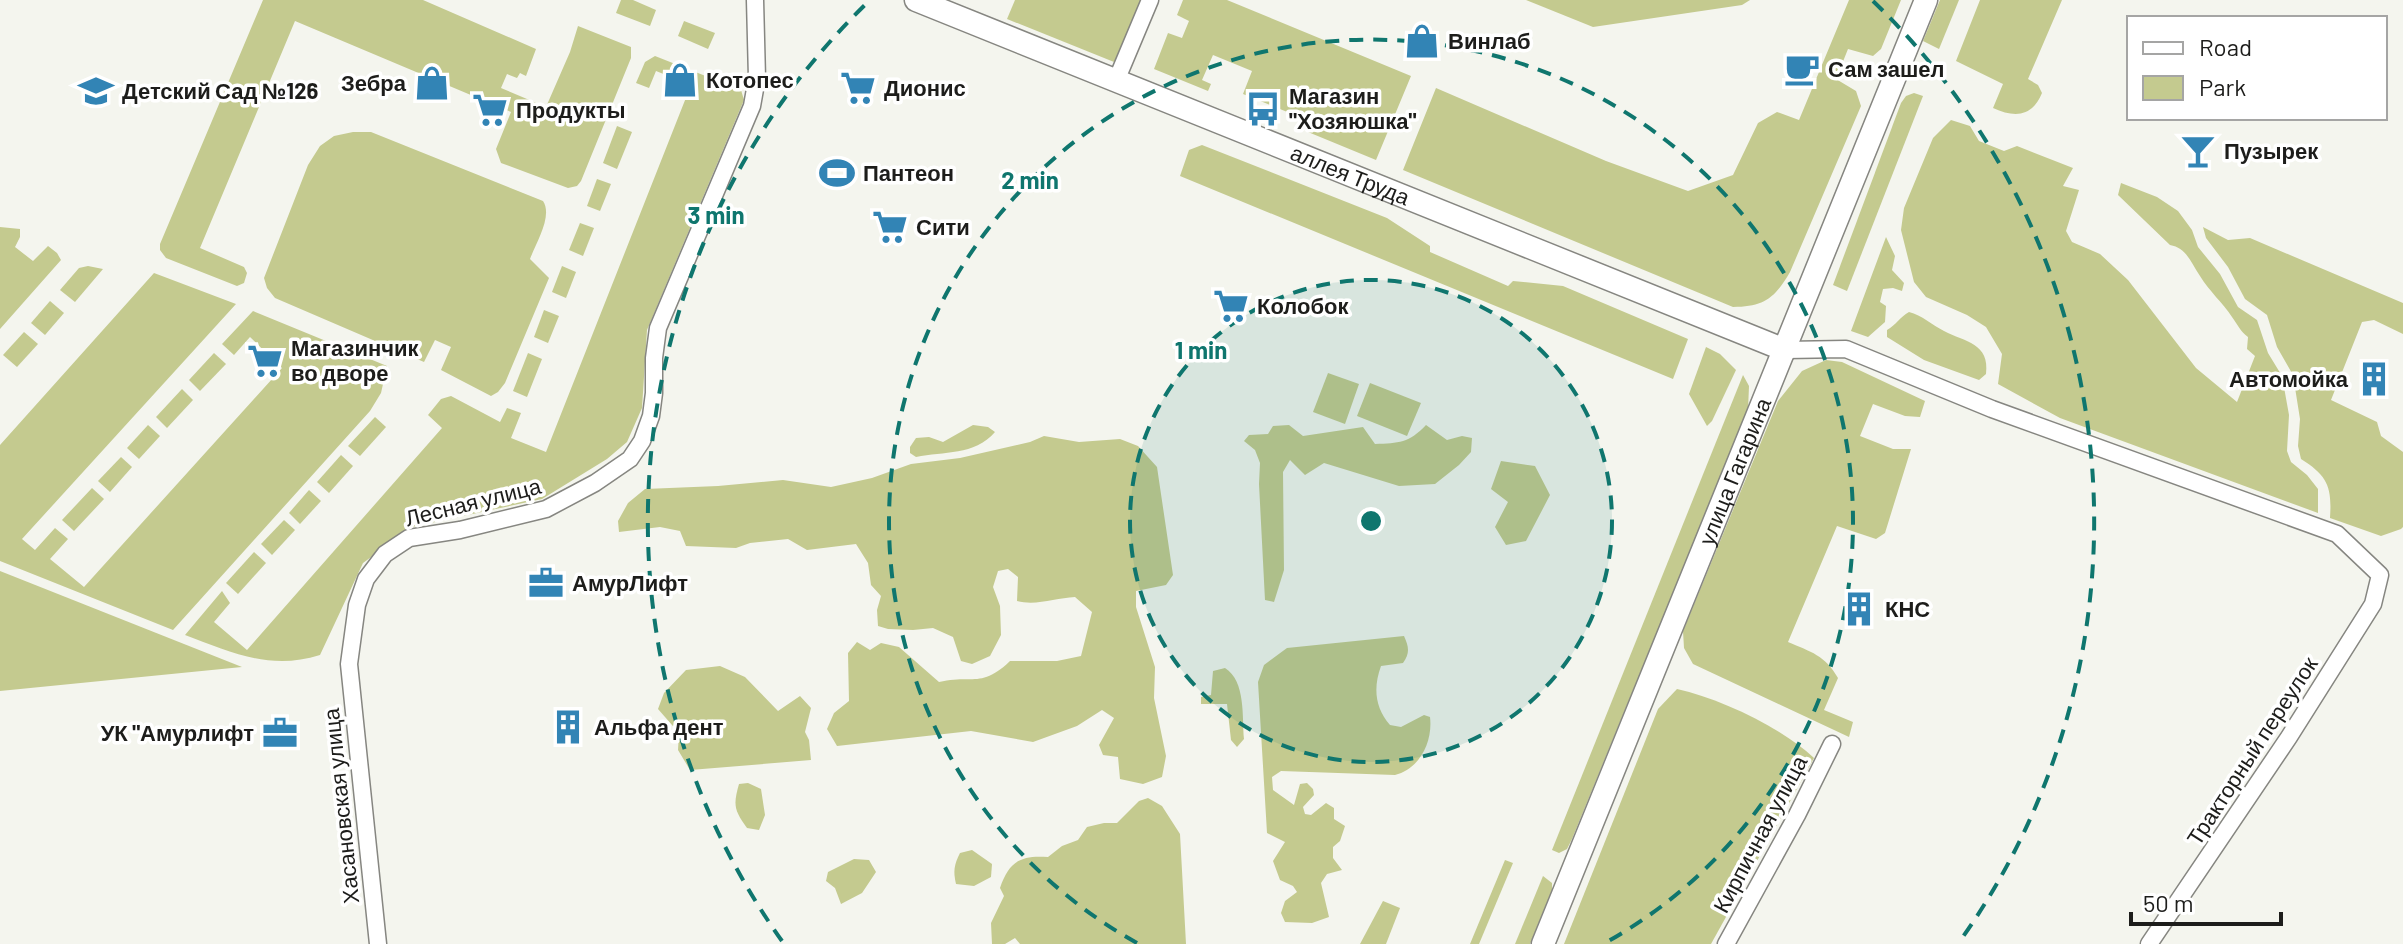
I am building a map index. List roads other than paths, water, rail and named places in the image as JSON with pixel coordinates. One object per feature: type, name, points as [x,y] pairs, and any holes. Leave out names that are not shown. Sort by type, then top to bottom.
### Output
[{"type":"street","name":"Лесная улица","points":[[349,664],[357,605],[366,579],[385,554],[409,538],[460,530],[546,509],[595,483],[630,459],[642,441],[651,416],[658,328],[752,106],[757,78],[755,0]]},
{"type":"street","name":"аллея Труда","points":[[916,0],[1785,350]]},
{"type":"street","points":[[1116,81],[1150,0]]},
{"type":"street","name":"улица Гагарина","points":[[1543,944],[1926,0]]},
{"type":"street","name":"Тракторный переулок","points":[[1785,350],[1846,349],[1992,409],[2337,534],[2380,575],[2373,604],[2289,737],[2149,944]]},
{"type":"street","name":"Хасановская улица","points":[[349,664],[378,944]]},
{"type":"street","name":"Кирпичная улица","points":[[1726,944],[1832,744]]},
{"type":"place","name":"Винлаб","points":[[1422,41]]},
{"type":"place","name":"Сам зашел","points":[[1802,69]]},
{"type":"place","name":"Котопес","points":[[680,80]]},
{"type":"place","name":"Зебра","points":[[432,83]]},
{"type":"place","name":"Дионис","points":[[858,88]]},
{"type":"place","name":"Детский Сад №126","points":[[96,91]]},
{"type":"place","name":"Магазин \"Хозяюшка\"","points":[[1263,109]]},
{"type":"place","name":"Продукты","points":[[490,110]]},
{"type":"place","name":"Пузырек","points":[[2198,151]]},
{"type":"place","name":"Пантеон","points":[[837,173]]},
{"type":"place","name":"Сити","points":[[890,227]]},
{"type":"place","name":"Колобок","points":[[1231,306]]},
{"type":"place","name":"Магазинчик во дворе","points":[[265,361]]},
{"type":"place","name":"Автомойка","points":[[2374,379]]},
{"type":"place","name":"АмурЛифт","points":[[546,583]]},
{"type":"place","name":"КНС","points":[[1859,609]]},
{"type":"place","name":"Альфа дент","points":[[568,727]]},
{"type":"place","name":"УК \"Амурлифт","points":[[280,733]]}]
